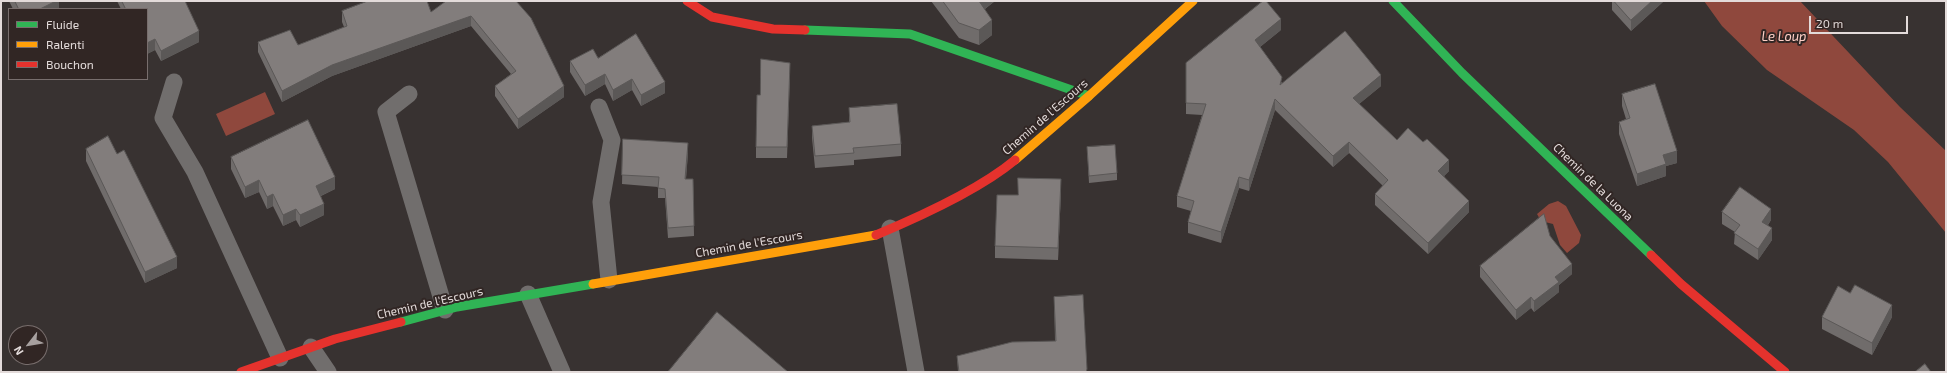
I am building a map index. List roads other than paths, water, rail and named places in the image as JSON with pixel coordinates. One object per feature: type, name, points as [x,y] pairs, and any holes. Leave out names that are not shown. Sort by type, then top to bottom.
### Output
[{"type":"street","points":[[688,1],[712,18],[773,29],[910,34],[1089,96]]},
{"type":"street","name":"Chemin de l'Escours","points":[[241,372],[335,338],[445,310],[528,294],[876,235],[933,209],[1000,172],[1089,96],[1193,1]]},
{"type":"street","name":"Chemin de la Luona","points":[[1392,1],[1468,78],[1681,284],[1785,372]]},
{"type":"lane","points":[[174,82],[163,118],[195,172],[280,358]]},
{"type":"lane","points":[[409,94],[386,112],[445,310]]},
{"type":"lane","points":[[599,107],[612,140],[601,202],[609,280]]},
{"type":"lane","points":[[890,228],[916,372]]},
{"type":"lane","points":[[528,294],[562,372]]},
{"type":"lane","points":[[311,347],[328,372]]},
{"type":"water","name":"Le Loup","points":[[1704,1],[1800,1],[1900,107],[1946,151],[1946,233],[1888,162],[1854,130],[1767,70],[1722,26]]},
{"type":"water","points":[[265,92],[275,114],[226,136],[216,114]]},
{"type":"water","points":[[1558,201],[1566,206],[1581,235],[1579,243],[1567,253],[1560,245],[1553,224],[1541,221],[1537,214],[1549,204]]}]
